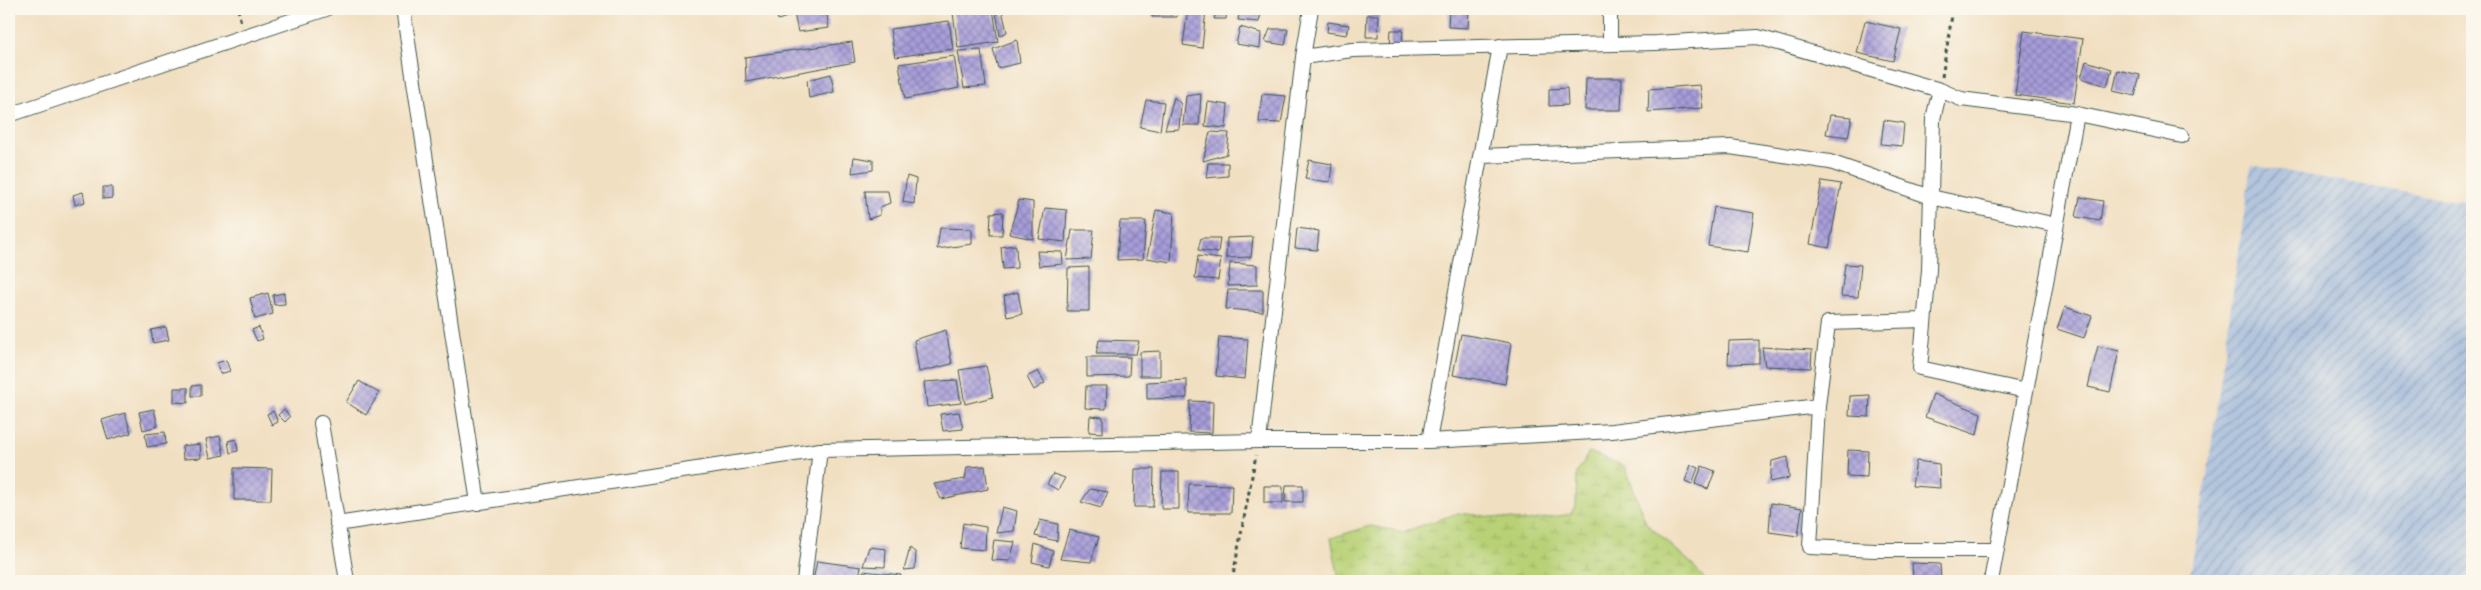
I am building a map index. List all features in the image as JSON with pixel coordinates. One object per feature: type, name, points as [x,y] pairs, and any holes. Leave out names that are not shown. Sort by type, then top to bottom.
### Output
[{"type":"street","points":[[9,115],[326,9]]},
{"type":"street","points":[[403,9],[478,503]]},
{"type":"street","points":[[1259,442],[1303,57],[1311,9]]},
{"type":"street","points":[[1610,9],[1610,44]]},
{"type":"street","points":[[1303,57],[1352,50],[1610,44],[1758,37],[1940,90],[1961,99],[2077,114],[2182,136]]},
{"type":"street","points":[[1429,441],[1500,46]]},
{"type":"street","points":[[1940,90],[1933,119],[1929,270],[1920,368],[2026,391]]},
{"type":"street","points":[[1991,581],[2077,114]]},
{"type":"street","points":[[1480,156],[1730,147],[1830,162],[1931,197],[2056,225]]},
{"type":"street","points":[[1924,320],[1828,323],[1818,406],[1810,547],[1875,550],[1997,550]]},
{"type":"street","points":[[338,524],[820,450],[1259,442],[1429,441],[1612,431],[1818,406]]},
{"type":"street","points":[[321,423],[347,581]]},
{"type":"street","points":[[804,581],[820,450]]},
{"type":"path","points":[[1940,90],[1953,9]]},
{"type":"path","points":[[1232,581],[1259,442]]},
{"type":"shaded area","points":[[2251,165],[2472,204],[2472,581],[2189,581],[2207,475]]},
{"type":"green space","points":[[1589,452],[1625,466],[1646,523],[1692,564],[1706,581],[1335,581],[1338,574],[1331,538],[1370,526],[1403,532],[1458,513],[1527,521],[1571,514],[1576,504],[1577,473]]},
{"type":"building","points":[[775,9],[788,9],[790,16],[778,20]]},
{"type":"building","points":[[793,9],[826,9],[829,28],[798,32]]},
{"type":"building","points":[[993,9],[998,42],[958,48],[953,13]]},
{"type":"building","points":[[1153,9],[1178,9],[1177,17],[1152,17]]},
{"type":"building","points":[[1188,9],[1206,9],[1202,48],[1183,45]]},
{"type":"building","points":[[1217,9],[1227,9],[1226,19],[1214,19]]},
{"type":"building","points":[[1240,9],[1262,9],[1259,22],[1238,20]]},
{"type":"building","points":[[1449,9],[1469,9],[1468,28],[1448,27]]},
{"type":"building","points":[[1002,10],[1007,32],[1000,36],[996,12]]},
{"type":"building","points":[[1367,15],[1379,15],[1378,37],[1366,37]]},
{"type":"building","points":[[949,21],[953,49],[895,57],[890,29]]},
{"type":"building","points":[[1865,21],[1901,29],[1893,61],[1857,53]]},
{"type":"building","points":[[1328,22],[1349,25],[1347,35],[1327,32]]},
{"type":"building","points":[[1240,27],[1261,33],[1260,48],[1236,44]]},
{"type":"building","points":[[1270,29],[1288,29],[1285,45],[1265,42]]},
{"type":"building","points":[[1391,30],[1403,30],[1402,46],[1390,47]]},
{"type":"building","points":[[2024,31],[2083,39],[2074,103],[2015,95]]},
{"type":"building","points":[[1017,40],[1020,63],[998,68],[993,49]]},
{"type":"building","points":[[852,42],[855,62],[746,82],[745,57]]},
{"type":"building","points":[[981,50],[986,86],[964,88],[958,51]]},
{"type":"building","points":[[954,56],[959,88],[905,99],[899,64]]},
{"type":"building","points":[[2086,61],[2112,69],[2107,86],[2081,78]]},
{"type":"building","points":[[2118,70],[2140,75],[2135,96],[2113,91]]},
{"type":"building","points":[[831,74],[834,92],[809,98],[807,80]]},
{"type":"building","points":[[1586,78],[1622,78],[1621,110],[1585,110]]},
{"type":"building","points":[[1700,85],[1703,108],[1648,112],[1649,89]]},
{"type":"building","points":[[1567,88],[1568,105],[1549,106],[1549,89]]},
{"type":"building","points":[[1201,94],[1199,125],[1183,125],[1186,96]]},
{"type":"building","points":[[1262,94],[1286,96],[1281,123],[1259,122]]},
{"type":"building","points":[[1174,97],[1181,104],[1179,129],[1165,130]]},
{"type":"building","points":[[1146,100],[1164,102],[1160,131],[1140,127]]},
{"type":"building","points":[[1208,102],[1228,105],[1226,128],[1205,126]]},
{"type":"building","points":[[1830,115],[1852,117],[1848,137],[1826,134]]},
{"type":"building","points":[[1884,120],[1904,123],[1902,146],[1881,144]]},
{"type":"building","points":[[1210,132],[1229,133],[1227,154],[1203,161]]},
{"type":"building","points":[[854,157],[873,160],[873,170],[852,173]]},
{"type":"building","points":[[1309,160],[1332,164],[1330,182],[1305,179]]},
{"type":"building","points":[[1208,163],[1228,163],[1228,176],[1206,178]]},
{"type":"building","points":[[907,176],[916,179],[914,204],[903,202]]},
{"type":"building","points":[[1822,181],[1841,184],[1829,248],[1810,244]]},
{"type":"building","points":[[103,187],[112,187],[112,198],[103,199]]},
{"type":"building","points":[[865,191],[888,191],[890,203],[880,207],[880,215],[868,219]]},
{"type":"building","points":[[83,192],[85,202],[75,205],[73,195]]},
{"type":"building","points":[[2080,197],[2103,201],[2100,221],[2076,217]]},
{"type":"building","points":[[1019,200],[1033,202],[1033,239],[1009,234]]},
{"type":"building","points":[[1714,207],[1754,213],[1748,252],[1708,246]]},
{"type":"building","points":[[1045,208],[1067,210],[1065,242],[1039,239]]},
{"type":"building","points":[[1156,210],[1174,213],[1171,262],[1147,258]]},
{"type":"building","points":[[1003,212],[1002,235],[990,235],[991,213]]},
{"type":"building","points":[[1120,221],[1146,221],[1143,259],[1117,260]]},
{"type":"building","points":[[940,228],[972,229],[972,244],[937,249]]},
{"type":"building","points":[[1297,228],[1319,231],[1317,250],[1295,248]]},
{"type":"building","points":[[1072,230],[1094,230],[1091,259],[1067,260]]},
{"type":"building","points":[[1253,237],[1251,257],[1226,258],[1227,238]]},
{"type":"building","points":[[1201,238],[1220,238],[1218,253],[1198,250]]},
{"type":"building","points":[[1016,246],[1017,268],[1003,269],[1001,247]]},
{"type":"building","points":[[1037,251],[1062,252],[1063,264],[1039,266]]},
{"type":"building","points":[[1198,256],[1221,259],[1218,280],[1195,278]]},
{"type":"building","points":[[1230,263],[1257,265],[1257,285],[1228,286]]},
{"type":"building","points":[[1845,264],[1861,265],[1858,297],[1841,296]]},
{"type":"building","points":[[1089,267],[1089,311],[1067,311],[1068,268]]},
{"type":"building","points":[[1228,290],[1263,290],[1263,312],[1226,309]]},
{"type":"building","points":[[1018,292],[1022,314],[1007,317],[1004,296]]},
{"type":"building","points":[[268,293],[273,314],[255,319],[250,298]]},
{"type":"building","points":[[284,293],[285,304],[274,305],[273,295]]},
{"type":"building","points":[[2065,307],[2092,316],[2084,338],[2057,329]]},
{"type":"building","points":[[166,327],[169,340],[153,343],[151,330]]},
{"type":"building","points":[[259,327],[263,339],[257,341],[252,330]]},
{"type":"building","points":[[946,330],[952,364],[919,372],[914,340]]},
{"type":"building","points":[[1461,334],[1511,343],[1505,384],[1453,375]]},
{"type":"building","points":[[1219,337],[1248,339],[1245,379],[1216,376]]},
{"type":"building","points":[[1099,340],[1139,341],[1136,354],[1096,354]]},
{"type":"building","points":[[1759,340],[1759,363],[1728,364],[1729,341]]},
{"type":"building","points":[[2098,346],[2119,351],[2110,392],[2088,387]]},
{"type":"building","points":[[1762,347],[1812,350],[1811,368],[1765,366]]},
{"type":"building","points":[[1160,351],[1160,376],[1140,376],[1140,352]]},
{"type":"building","points":[[1087,357],[1130,357],[1129,376],[1087,377]]},
{"type":"building","points":[[226,360],[230,371],[220,374],[217,363]]},
{"type":"building","points":[[986,366],[993,397],[965,404],[959,370]]},
{"type":"building","points":[[1038,371],[1045,383],[1034,390],[1027,377]]},
{"type":"building","points":[[957,380],[961,403],[927,407],[924,382]]},
{"type":"building","points":[[1187,380],[1187,398],[1147,399],[1147,382]]},
{"type":"building","points":[[359,381],[379,393],[366,415],[346,402]]},
{"type":"building","points":[[201,385],[201,396],[192,396],[192,386]]},
{"type":"building","points":[[1086,386],[1107,386],[1106,409],[1085,408]]},
{"type":"building","points":[[174,388],[188,388],[188,403],[174,402]]},
{"type":"building","points":[[1933,394],[1981,413],[1977,435],[1925,417]]},
{"type":"building","points":[[1870,395],[1869,417],[1849,416],[1850,396]]},
{"type":"building","points":[[1190,401],[1213,402],[1212,433],[1189,432]]},
{"type":"building","points":[[154,409],[158,426],[143,430],[139,412]]},
{"type":"building","points":[[284,409],[290,417],[285,422],[278,415]]},
{"type":"building","points":[[273,411],[278,422],[272,425],[267,414]]},
{"type":"building","points":[[959,412],[963,429],[943,431],[940,414]]},
{"type":"building","points":[[125,413],[131,433],[108,440],[102,420]]},
{"type":"building","points":[[1090,416],[1103,417],[1103,433],[1089,432]]},
{"type":"building","points":[[165,432],[166,444],[147,447],[145,434]]},
{"type":"building","points":[[220,436],[224,455],[210,458],[206,439]]},
{"type":"building","points":[[236,439],[238,451],[230,453],[228,441]]},
{"type":"building","points":[[200,444],[201,458],[183,459],[182,446]]},
{"type":"building","points":[[1848,450],[1868,451],[1867,477],[1847,476]]},
{"type":"building","points":[[1788,457],[1789,478],[1770,482],[1772,461]]},
{"type":"building","points":[[1916,461],[1939,464],[1940,488],[1912,486]]},
{"type":"building","points":[[1691,465],[1698,468],[1692,484],[1685,481]]},
{"type":"building","points":[[985,466],[988,489],[941,499],[934,484],[965,479],[967,467]]},
{"type":"building","points":[[1702,466],[1715,471],[1708,489],[1695,484]]},
{"type":"building","points":[[234,468],[272,469],[271,500],[234,500]]},
{"type":"building","points":[[1135,469],[1154,469],[1153,507],[1134,507]]},
{"type":"building","points":[[1162,472],[1179,472],[1179,509],[1161,509]]},
{"type":"building","points":[[1053,474],[1065,478],[1058,490],[1047,484]]},
{"type":"building","points":[[1189,484],[1232,485],[1231,513],[1188,513]]},
{"type":"building","points":[[1286,485],[1303,485],[1303,502],[1285,502]]},
{"type":"building","points":[[1264,486],[1283,486],[1283,503],[1264,503]]},
{"type":"building","points":[[1090,489],[1108,492],[1101,508],[1081,502]]},
{"type":"building","points":[[1771,503],[1802,508],[1798,536],[1769,532]]},
{"type":"building","points":[[1002,507],[1017,511],[1014,531],[996,533]]},
{"type":"building","points":[[1040,520],[1058,524],[1057,541],[1035,536]]},
{"type":"building","points":[[963,523],[986,527],[985,550],[960,548]]},
{"type":"building","points":[[1069,530],[1099,537],[1091,562],[1060,559]]},
{"type":"building","points":[[994,540],[1015,542],[1010,561],[991,560]]},
{"type":"building","points":[[1035,544],[1053,551],[1049,566],[1032,562]]},
{"type":"building","points":[[869,547],[886,549],[885,567],[863,566]]},
{"type":"building","points":[[910,548],[916,553],[915,569],[904,570]]},
{"type":"building","points":[[817,561],[861,567],[858,581],[813,581]]},
{"type":"building","points":[[1912,563],[1940,564],[1941,581],[1913,581]]},
{"type":"building","points":[[863,571],[901,575],[898,581],[862,581]]}]
